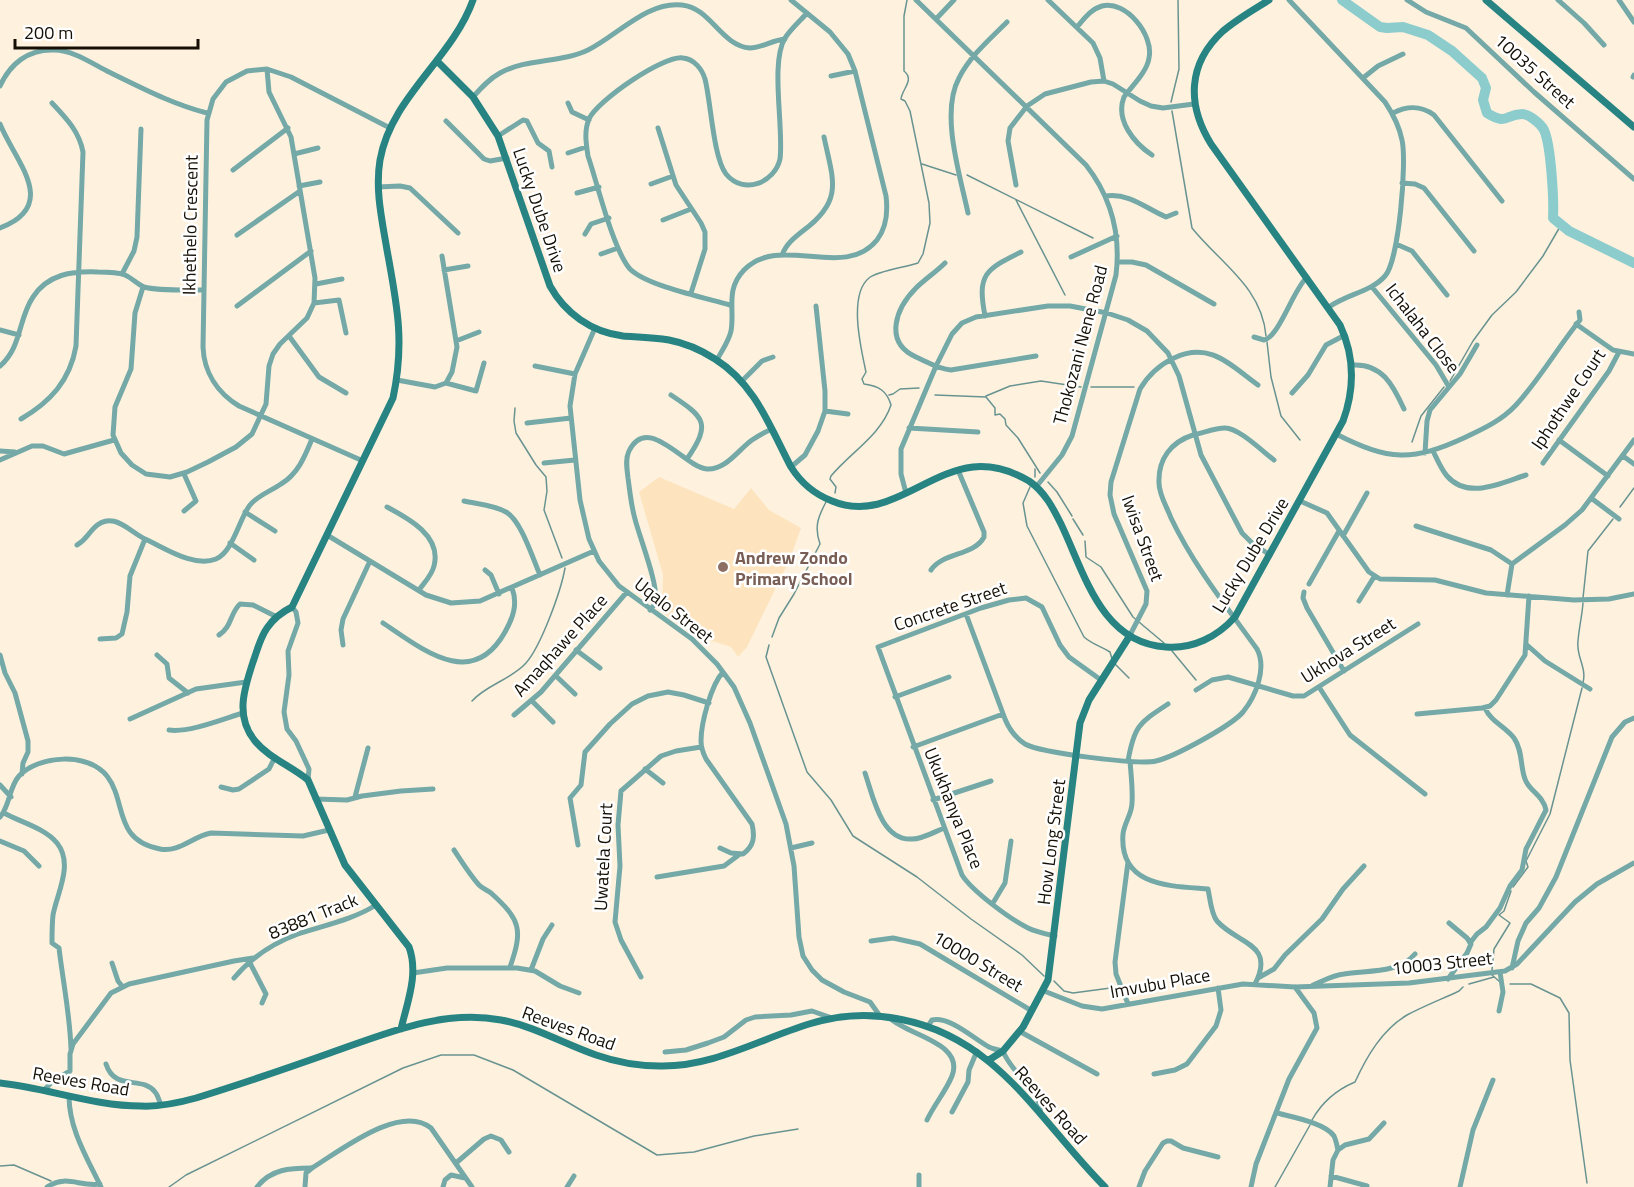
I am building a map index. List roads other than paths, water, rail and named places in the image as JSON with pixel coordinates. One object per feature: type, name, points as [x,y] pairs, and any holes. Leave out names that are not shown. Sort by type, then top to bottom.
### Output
[{"type":"street","points":[[308,780],[255,741],[247,727],[242,696],[263,634],[277,617],[292,607],[390,405],[397,380],[400,333],[378,187],[380,158],[390,128],[401,109],[438,62],[462,25],[473,0]]},
{"type":"street","points":[[717,360],[730,335],[732,322],[730,305],[734,288],[744,270],[759,260],[782,255],[841,257],[856,254],[876,242],[884,228],[887,212],[885,196],[855,71],[848,54],[837,39],[790,0]]},
{"type":"street","name":"Thokozani Nene Road","points":[[915,0],[1086,165],[1106,196],[1117,236],[1118,262],[1107,313],[1072,436],[1062,455],[1036,487]]},
{"type":"street","points":[[936,19],[954,0]]},
{"type":"street","points":[[1048,0],[1094,43],[1099,52],[1104,81]]},
{"type":"street","name":"Lucky Dube Drive","points":[[438,62],[473,97],[498,136],[550,286],[571,313],[595,328],[620,336],[678,342],[717,360],[742,381],[756,398],[791,467],[812,490],[839,504],[857,507],[874,506],[958,470],[974,467],[998,468],[1016,474],[1036,487],[1051,506],[1105,614],[1119,629],[1130,637],[1155,646],[1184,646],[1211,637],[1234,617],[1343,421],[1351,396],[1352,365],[1345,335],[1329,307],[1211,144],[1199,124],[1194,104],[1196,72],[1210,45],[1237,21],[1269,0]]},
{"type":"street","points":[[1289,0],[1393,113],[1403,148],[1396,244],[1390,270],[1379,282],[1329,307]]},
{"type":"street","name":"10035 Street","points":[[1407,0],[1426,12],[1466,28],[1534,92],[1634,179]]},
{"type":"street","points":[[1486,0],[1634,127]]},
{"type":"street","points":[[1558,0],[1604,45]]},
{"type":"street","points":[[1619,0],[1634,22]]},
{"type":"street","points":[[473,97],[487,82],[502,71],[580,53],[651,11],[665,6],[680,4],[696,10],[740,46],[755,47],[785,39]]},
{"type":"street","points":[[1077,27],[1094,9],[1106,5],[1120,8],[1142,27],[1149,42],[1149,61],[1121,104],[1126,126],[1133,140],[1152,155]]},
{"type":"street","points":[[730,305],[641,277],[631,269],[618,248],[586,147],[589,120],[607,98],[657,66],[672,59],[689,59],[700,68],[705,79],[723,169],[731,179],[742,184],[763,183],[776,170],[780,159],[779,63],[785,39],[807,13]]},
{"type":"street","points":[[968,213],[950,110],[956,84],[974,56],[1007,22]]},
{"type":"street","points":[[0,86],[10,68],[22,58],[39,51],[60,51],[84,60],[168,101],[207,113]]},
{"type":"street","points":[[1363,78],[1378,66],[1403,54]]},
{"type":"street","points":[[143,287],[135,313],[131,369],[113,417],[114,440],[127,461],[146,474],[162,477],[184,474],[243,443],[252,434],[266,404],[270,361],[276,350],[307,318],[314,303],[316,284],[294,154],[288,128],[271,97],[267,69]]},
{"type":"street","name":"Ikhethelo Crescent","points":[[363,461],[239,406],[225,396],[208,371],[203,353],[207,113],[216,93],[231,78],[247,71],[267,69],[291,76],[390,128]]},
{"type":"street","points":[[831,76],[855,71]]},
{"type":"street","points":[[1016,185],[1008,135],[1012,123],[1027,106],[1040,96],[1055,90],[1104,81],[1151,106],[1163,108],[1194,104]]},
{"type":"street","points":[[21,419],[38,409],[55,393],[72,364],[76,346],[83,152],[80,138],[74,128],[52,103]]},
{"type":"street","points":[[568,103],[572,112],[589,120]]},
{"type":"street","points":[[1393,113],[1405,108],[1418,107],[1434,115],[1502,201]]},
{"type":"street","points":[[498,136],[526,120],[538,143],[549,151],[552,166]]},
{"type":"street","points":[[446,121],[483,159],[490,161],[507,158]]},
{"type":"street","points":[[0,124],[27,173],[30,189],[29,202],[21,217],[0,228]]},
{"type":"street","points":[[233,170],[288,128]]},
{"type":"street","points":[[658,128],[680,192],[703,228],[706,243],[691,293]]},
{"type":"street","points":[[122,274],[134,251],[137,237],[141,129]]},
{"type":"street","points":[[782,255],[790,242],[817,220],[831,198],[833,178],[824,137]]},
{"type":"street","points":[[568,153],[586,147]]},
{"type":"street","points":[[294,154],[318,148]]},
{"type":"street","points":[[651,184],[673,176]]},
{"type":"street","points":[[237,235],[299,189],[320,182]]},
{"type":"street","points":[[1402,183],[1424,188],[1474,251]]},
{"type":"street","points":[[378,187],[410,188],[458,232]]},
{"type":"street","points":[[577,194],[599,188]]},
{"type":"street","points":[[1106,196],[1118,195],[1130,198],[1166,217],[1176,213]]},
{"type":"street","points":[[663,220],[691,209]]},
{"type":"street","points":[[585,234],[591,224],[609,218]]},
{"type":"street","points":[[1071,257],[1117,236]]},
{"type":"street","points":[[1396,244],[1412,251],[1447,295]]},
{"type":"street","points":[[601,254],[618,248]]},
{"type":"street","points":[[237,306],[310,251]]},
{"type":"street","points":[[985,316],[981,293],[985,277],[995,267],[1021,252]]},
{"type":"street","points":[[442,256],[456,340],[455,362],[446,383]]},
{"type":"street","points":[[1118,262],[1146,265],[1214,304]]},
{"type":"street","points":[[945,263],[908,297],[900,313],[896,328],[898,341],[905,350],[936,366],[951,370],[1036,356]]},
{"type":"street","points":[[444,270],[468,266]]},
{"type":"street","points":[[0,366],[12,352],[28,305],[38,291],[55,277],[79,272],[122,274],[143,287],[204,290]]},
{"type":"street","points":[[1254,337],[1264,340],[1272,336],[1298,286],[1307,277]]},
{"type":"street","points":[[316,284],[342,279]]},
{"type":"street","name":"Ichalaha Close","points":[[1372,286],[1436,365],[1449,387]]},
{"type":"street","points":[[314,303],[339,300],[346,333]]},
{"type":"street","points":[[906,494],[902,481],[901,449],[948,340],[957,328],[969,320],[985,316],[1059,305],[1080,307],[1128,320],[1147,331],[1172,359],[1201,455],[1246,539],[1270,555]]},
{"type":"street","points":[[791,467],[805,455],[818,431],[825,411],[816,306]]},
{"type":"street","points":[[1336,434],[1376,452],[1408,456],[1433,451],[1484,429],[1506,415],[1526,393],[1576,324],[1581,316],[1579,312]]},
{"type":"street","points":[[1576,324],[1619,352],[1634,354]]},
{"type":"street","name":"Uqalo Street","points":[[595,328],[575,374],[570,406],[582,516],[594,550],[605,569],[626,593],[692,639],[734,687],[750,723],[783,813],[791,848],[803,956],[808,966],[817,975],[831,985],[870,1002],[880,1016]]},
{"type":"street","points":[[0,330],[19,335]]},
{"type":"street","points":[[456,340],[479,332]]},
{"type":"street","points":[[1292,393],[1308,375],[1326,345],[1345,335]]},
{"type":"street","points":[[289,336],[319,377],[346,393]]},
{"type":"street","points":[[1425,453],[1428,414],[1460,374],[1477,345]]},
{"type":"street","points":[[1172,359],[1192,351],[1207,352],[1219,357],[1258,385]]},
{"type":"street","name":"Iphothwe Court","points":[[1543,464],[1619,352]]},
{"type":"street","points":[[742,381],[762,361],[773,357]]},
{"type":"street","name":"Iwisa Street","points":[[1130,637],[1146,604],[1147,591],[1114,514],[1110,499],[1111,482],[1140,389],[1159,366],[1172,359]]},
{"type":"street","points":[[397,380],[435,387],[446,383],[476,391],[484,363]]},
{"type":"street","points":[[1352,365],[1370,366],[1378,371],[1395,391],[1404,410]]},
{"type":"street","points":[[535,366],[575,374]]},
{"type":"street","points":[[671,395],[694,412],[701,423],[701,437],[687,459]]},
{"type":"street","points":[[825,411],[848,414]]},
{"type":"street","points":[[527,423],[571,418]]},
{"type":"street","points":[[909,428],[978,432]]},
{"type":"street","points":[[650,610],[656,603],[656,594],[633,509],[627,455],[637,442],[653,438],[705,469],[719,467],[753,439],[772,429]]},
{"type":"street","points":[[966,614],[1008,726],[1026,744],[1076,755],[1129,761],[1150,762],[1168,757],[1234,721],[1244,711],[1257,686],[1261,657],[1206,580],[1180,536],[1162,497],[1159,484],[1164,459],[1170,448],[1179,440],[1220,429],[1232,429],[1274,460]]},
{"type":"street","points":[[77,545],[86,539],[97,525],[112,521],[122,523],[145,539],[190,558],[203,561],[220,557],[230,543],[245,512],[256,500],[292,475],[300,465],[312,439]]},
{"type":"street","points":[[0,460],[37,445],[58,453],[68,453],[114,440]]},
{"type":"street","points":[[1559,440],[1608,476]]},
{"type":"street","points":[[1507,595],[1512,564],[1582,510],[1634,440]]},
{"type":"street","points":[[0,451],[16,452]]},
{"type":"street","points":[[1433,451],[1446,474],[1466,488],[1480,488],[1526,475]]},
{"type":"street","points":[[1623,456],[1634,465]]},
{"type":"street","points":[[544,463],[575,460]]},
{"type":"street","points":[[931,570],[942,560],[975,546],[984,537],[984,532],[958,470]]},
{"type":"street","points":[[184,474],[196,501],[184,511]]},
{"type":"street","points":[[1310,584],[1367,493]]},
{"type":"street","points":[[1591,498],[1619,519]]},
{"type":"street","points":[[464,501],[500,509],[510,515],[518,524],[540,575]]},
{"type":"street","points":[[1300,501],[1327,513],[1374,577],[1383,580],[1435,580],[1475,591],[1587,600],[1634,594]]},
{"type":"street","points":[[387,507],[414,522],[424,533],[433,549],[435,559],[433,569],[419,590]]},
{"type":"street","points":[[245,512],[275,531]]},
{"type":"street","points":[[1416,526],[1491,550],[1512,564]]},
{"type":"street","points":[[327,535],[419,590],[443,601],[465,604],[480,602],[500,594],[594,550]]},
{"type":"street","points":[[100,639],[116,638],[122,634],[127,612],[130,576],[145,539]]},
{"type":"street","points":[[230,543],[254,560]]},
{"type":"street","points":[[343,645],[341,630],[343,619],[370,561]]},
{"type":"street","points":[[485,570],[491,575],[500,594]]},
{"type":"street","points":[[1359,601],[1374,577]]},
{"type":"street","points":[[383,623],[441,658],[455,663],[471,662],[493,650],[506,630],[514,610],[515,596],[512,588]]},
{"type":"street","points":[[1304,592],[1303,598],[1307,608],[1344,671]]},
{"type":"street","name":"Amaqhawe Place","points":[[514,715],[532,701],[556,676],[626,593]]},
{"type":"street","points":[[1417,714],[1485,708],[1496,700],[1523,660],[1527,645],[1529,596]]},
{"type":"street","name":"Concrete Street","points":[[878,647],[966,614],[1015,599],[1026,598],[1042,607],[1053,633],[1074,662],[1101,680]]},
{"type":"street","points":[[219,635],[228,627],[235,608],[240,604],[254,605],[277,617]]},
{"type":"street","points":[[292,607],[297,615],[298,623],[288,651],[290,675],[284,712],[287,729],[296,741],[309,769],[308,780],[315,799],[345,865],[406,942],[413,961],[413,973],[401,1029]]},
{"type":"street","name":"Ukhova Street","points":[[1196,690],[1212,680],[1228,677],[1296,697],[1304,696],[1418,624]]},
{"type":"street","name":"How Long Street","points":[[989,1060],[1003,1051],[1019,1032],[1044,991],[1049,976],[1082,717],[1101,680],[1130,637]]},
{"type":"street","points":[[1527,645],[1545,661],[1590,689]]},
{"type":"street","name":"Ukukhanya Place","points":[[878,647],[962,875],[970,885],[1027,927],[1055,936]]},
{"type":"street","points":[[576,650],[600,668]]},
{"type":"street","points":[[0,655],[5,673],[15,693],[28,741],[28,752],[23,763],[22,774]]},
{"type":"street","points":[[157,655],[167,664],[169,678],[189,693]]},
{"type":"street","points":[[657,877],[724,866],[746,852],[753,844],[752,824],[706,759],[701,747],[702,729],[709,703],[715,683],[723,672]]},
{"type":"street","points":[[556,676],[575,694]]},
{"type":"street","points":[[895,697],[949,677]]},
{"type":"street","points":[[130,719],[202,688],[246,682]]},
{"type":"street","points":[[1319,687],[1350,735],[1425,794]]},
{"type":"street","points":[[578,845],[570,798],[581,785],[585,752],[610,724],[632,704],[655,694],[675,693],[709,703]]},
{"type":"street","points":[[532,701],[553,722]]},
{"type":"street","points":[[1128,1004],[1116,974],[1115,962],[1128,862],[1123,835],[1132,806],[1129,761],[1133,735],[1138,726],[1143,720],[1168,704]]},
{"type":"street","points":[[1448,979],[1467,953],[1470,942],[1486,927],[1500,908],[1509,886],[1522,870],[1526,849],[1546,810],[1541,797],[1526,782],[1521,752],[1514,738],[1493,720],[1485,708]]},
{"type":"street","points":[[169,730],[205,724],[243,713]]},
{"type":"street","points":[[914,747],[1003,714]]},
{"type":"street","points":[[1512,969],[1518,941],[1526,923],[1545,898],[1556,877],[1612,737],[1625,722],[1634,718]]},
{"type":"street","name":"Uwatela Court","points":[[641,977],[617,930],[615,915],[620,866],[618,825],[621,791],[656,759],[669,752],[701,747]]},
{"type":"street","points":[[355,797],[368,748]]},
{"type":"street","points":[[221,788],[239,789],[269,769],[275,757]]},
{"type":"street","points":[[44,1090],[70,1071],[70,1017],[59,948],[52,943],[53,915],[65,866],[58,845],[47,835],[2,815],[16,780],[22,774],[41,764],[62,758],[94,765],[109,778],[125,826],[144,844],[160,849],[176,849],[202,835],[211,833],[303,837],[329,830]]},
{"type":"street","points":[[645,769],[663,783]]},
{"type":"street","points":[[865,773],[882,818],[894,835],[904,839],[915,839],[944,828]]},
{"type":"street","points":[[933,800],[991,780]]},
{"type":"street","points":[[0,785],[10,797]]},
{"type":"street","points":[[315,799],[347,800],[401,791],[433,789]]},
{"type":"street","points":[[0,841],[24,851],[39,866]]},
{"type":"street","points":[[993,903],[1005,883],[1011,841]]},
{"type":"street","points":[[791,848],[812,843]]},
{"type":"street","points":[[720,848],[740,854]]},
{"type":"street","points":[[454,850],[479,885],[490,892],[514,919],[519,934],[510,967]]},
{"type":"street","points":[[1128,862],[1140,875],[1154,883],[1208,889],[1216,919],[1254,946],[1258,952],[1262,967],[1257,981]]},
{"type":"street","name":"10003 Street","points":[[1284,986],[1410,983],[1512,969],[1587,892],[1634,863]]},
{"type":"street","points":[[1257,981],[1274,969],[1290,950],[1322,920],[1343,889],[1364,866]]},
{"type":"street","name":"83881 Track","points":[[234,978],[251,960],[292,937],[342,921],[376,905]]},
{"type":"street","points":[[1449,923],[1470,942]]},
{"type":"street","points":[[531,970],[543,939],[552,925]]},
{"type":"street","name":"10000 Street","points":[[871,941],[893,938],[920,944],[1032,1011]]},
{"type":"street","points":[[1310,986],[1342,974],[1395,967],[1407,962],[1415,954]]},
{"type":"street","points":[[71,1049],[111,993],[122,986],[234,960],[251,960],[266,994],[262,1003]]},
{"type":"street","points":[[112,963],[122,986]]},
{"type":"street","points":[[413,973],[447,968],[510,967],[531,970],[579,993]]},
{"type":"street","points":[[1499,1011],[1503,992],[1500,972]]},
{"type":"street","name":"Imvubu Place","points":[[1044,991],[1093,1008],[1257,981],[1284,986]]},
{"type":"street","points":[[1251,1187],[1256,1164],[1294,1070],[1317,1028],[1314,1013],[1295,987]]},
{"type":"street","points":[[1154,1074],[1175,1070],[1187,1064],[1216,1026],[1221,1010],[1218,988]]},
{"type":"street","points":[[665,1052],[686,1050],[724,1037],[746,1020],[755,1017],[812,1011],[832,1018]]},
{"type":"street","name":"Reeves Road","points":[[0,1083],[123,1105],[161,1105],[215,1092],[401,1029],[446,1019],[501,1020],[530,1028],[610,1059],[625,1063],[663,1066],[708,1060],[810,1023],[832,1018],[880,1016],[928,1026],[959,1039],[989,1060],[1105,1187]]},
{"type":"street","points":[[889,1017],[898,1026],[945,1049],[952,1059],[952,1076],[927,1120]]},
{"type":"street","points":[[928,1026],[932,1020],[940,1019],[966,1031],[990,1048],[1003,1051],[1010,1067],[1040,1103],[1040,1114]]},
{"type":"street","points":[[1019,1032],[1097,1074]]},
{"type":"street","points":[[952,1112],[969,1082],[969,1070],[977,1051]]},
{"type":"street","points":[[106,1064],[112,1076],[122,1081],[146,1085],[152,1089],[161,1105]]},
{"type":"street","points":[[1460,1187],[1473,1130],[1492,1080]]},
{"type":"street","points":[[48,1187],[61,1180],[87,1186],[101,1185],[75,1129],[70,1113],[69,1096]]},
{"type":"street","points":[[1277,1113],[1311,1122],[1329,1131],[1334,1137],[1338,1150]]},
{"type":"street","points":[[305,1187],[306,1173],[312,1168],[369,1132],[391,1124],[409,1121],[422,1122],[431,1128],[472,1187]]},
{"type":"street","points":[[1330,1187],[1333,1160],[1338,1150],[1345,1145],[1369,1138],[1384,1123]]},
{"type":"street","points":[[456,1163],[492,1135],[501,1140],[509,1152]]},
{"type":"street","points":[[1139,1187],[1145,1171],[1161,1146],[1167,1141],[1172,1141],[1183,1148],[1218,1157]]},
{"type":"street","points":[[257,1187],[276,1172],[289,1168],[312,1168]]},
{"type":"street","points":[[443,1187],[445,1180],[451,1175],[465,1178]]},
{"type":"street","points":[[919,1175],[919,1187]]},
{"type":"street","points":[[567,1187],[574,1176]]},
{"type":"street","points":[[1331,1176],[1366,1186]]},
{"type":"waterway","points":[[835,493],[836,487],[830,479],[831,476],[873,434],[891,405],[882,390],[864,384],[862,379],[866,372],[859,337],[859,297],[869,278],[885,271],[918,263],[923,254],[930,223],[929,203],[910,111],[905,101],[901,99],[908,81],[904,71],[904,16],[907,0]]},
{"type":"waterway","points":[[1171,102],[1179,69],[1178,0]]},
{"type":"waterway","points":[[1342,0],[1380,27],[1403,27],[1428,35],[1452,51],[1482,78],[1486,88],[1483,100],[1487,113],[1499,119],[1525,114],[1538,122],[1544,130],[1548,148],[1553,218],[1569,231],[1634,263]]},
{"type":"waterway","points":[[1172,111],[1192,228],[1238,277],[1257,303],[1266,336]]},
{"type":"waterway","points":[[922,164],[956,175]]},
{"type":"waterway","points":[[967,175],[1093,238]]},
{"type":"waterway","points":[[1016,200],[1065,295]]},
{"type":"waterway","points":[[1450,381],[1473,341],[1492,315],[1516,292],[1543,256],[1561,225]]},
{"type":"waterway","points":[[1267,342],[1271,377],[1281,416],[1300,440]]},
{"type":"waterway","points":[[986,396],[1010,386],[1041,381],[1081,387]]},
{"type":"waterway","points":[[1091,387],[1134,387]]},
{"type":"waterway","points":[[1412,442],[1421,416],[1444,387]]},
{"type":"waterway","points":[[889,395],[900,389],[919,388]]},
{"type":"waterway","points":[[935,395],[986,397],[995,408],[995,415],[1000,414],[1005,419],[1006,425],[1018,438],[1040,473]]},
{"type":"waterway","points":[[515,408],[516,433],[546,477],[547,491],[544,510],[562,558]]},
{"type":"waterway","points":[[1035,469],[1035,477]]},
{"type":"waterway","points":[[1048,482],[1072,516]]},
{"type":"waterway","points":[[1030,487],[1023,503],[1027,526],[1084,637],[1110,652],[1112,659]]},
{"type":"waterway","points":[[1620,507],[1634,488]]},
{"type":"waterway","points":[[772,637],[779,618],[820,544],[817,532],[818,522],[826,502]]},
{"type":"waterway","points":[[1073,519],[1083,535]]},
{"type":"waterway","points":[[1583,598],[1588,551],[1613,519]]},
{"type":"waterway","points":[[1085,541],[1086,557],[1101,567],[1133,617],[1164,643]]},
{"type":"waterway","points":[[472,701],[520,669],[532,655],[550,618],[565,568]]},
{"type":"waterway","points":[[1583,603],[1578,636],[1578,652],[1584,672],[1583,683]]},
{"type":"waterway","points":[[769,645],[766,657],[807,772],[831,800],[853,836],[917,877],[1022,955],[1044,976]]},
{"type":"waterway","points":[[1172,651],[1196,680]]},
{"type":"waterway","points":[[1115,664],[1129,678]]},
{"type":"waterway","points":[[1513,887],[1528,867],[1526,861],[1550,814],[1582,688]]},
{"type":"waterway","points":[[1492,970],[1494,949],[1510,923],[1499,915],[1504,911],[1511,891]]},
{"type":"waterway","points":[[1492,975],[1500,982]]},
{"type":"waterway","points":[[1469,984],[1494,977]]},
{"type":"waterway","points":[[1054,981],[1064,991],[1073,993],[1118,987]]},
{"type":"waterway","points":[[1510,984],[1531,984],[1560,998],[1569,1013],[1570,1060],[1587,1183]]},
{"type":"waterway","points":[[1312,1120],[1330,1097],[1355,1082],[1370,1053],[1390,1028],[1407,1015],[1463,987]]},
{"type":"waterway","points":[[169,1187],[186,1175],[403,1068],[441,1055],[474,1055],[513,1070],[657,1155],[694,1152],[754,1136],[798,1129]]},
{"type":"waterway","points":[[1275,1187],[1310,1125]]},
{"type":"waterway","points":[[0,1166],[14,1165],[51,1181]]},
{"type":"place","name":"Andrew Zondo Primary School","points":[[723,567]]}]
